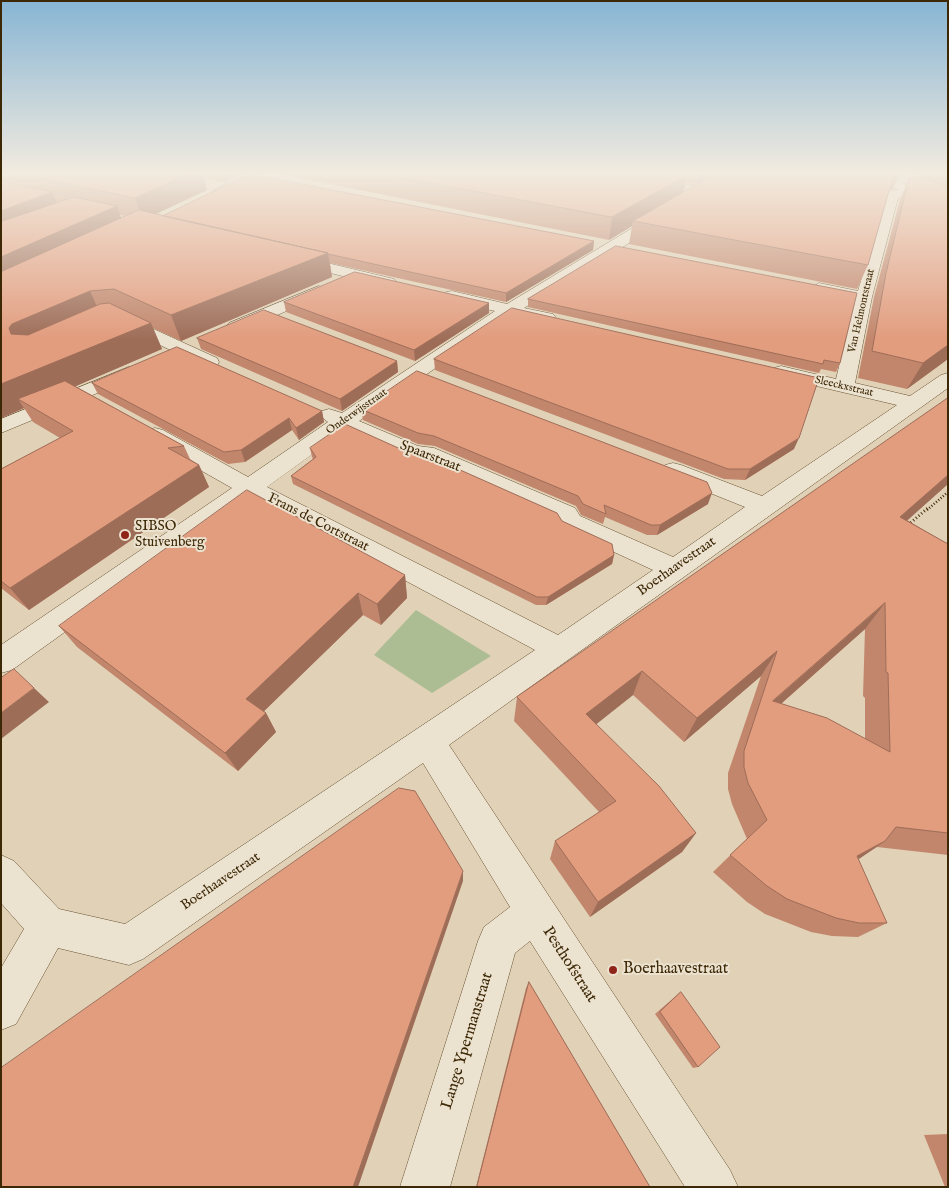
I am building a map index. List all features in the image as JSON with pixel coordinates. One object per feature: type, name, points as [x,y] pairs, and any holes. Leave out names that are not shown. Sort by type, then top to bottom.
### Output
[{"type":"street","name":"Onderwijsstraat","points":[[1,661],[344,421],[406,367],[510,310],[642,228]]},
{"type":"street","name":"Van Helmontstraat","points":[[844,387],[864,297],[883,228]]},
{"type":"street","points":[[592,243],[631,250]]},
{"type":"street","points":[[280,257],[404,285]]},
{"type":"street","points":[[173,353],[356,274]]},
{"type":"street","points":[[806,285],[864,297]]},
{"type":"street","points":[[433,292],[567,323]]},
{"type":"street","points":[[267,313],[295,324]]},
{"type":"street","points":[[108,322],[124,321],[173,353],[227,370]]},
{"type":"street","points":[[1,427],[147,365]]},
{"type":"street","points":[[406,367],[443,381]]},
{"type":"street","name":"Sleeckxstraat","points":[[768,369],[916,403]]},
{"type":"street","name":"Boerhaavestraat","points":[[48,926],[129,945],[428,741],[948,379]]},
{"type":"street","points":[[78,394],[100,405]]},
{"type":"street","name":"Spaarstraat","points":[[308,405],[415,453],[426,453],[566,514],[570,522],[675,569]]},
{"type":"street","name":"Frans de Cortstraat","points":[[140,427],[250,488],[559,649]]},
{"type":"street","points":[[655,463],[765,506]]},
{"type":"street","name":"Pesthofstraat","points":[[428,741],[535,912],[713,1187]]},
{"type":"street","points":[[1,874],[48,926],[1,1009]]},
{"type":"street","name":"Lange Ypermanstraat","points":[[425,1187],[498,941],[535,912]]},
{"type":"path","points":[[904,529],[948,492]]},
{"type":"green space","points":[[416,610],[491,656],[432,693],[374,655]]},
{"type":"building","points":[[1,228],[66,228],[1,257]]},
{"type":"building","points":[[98,228],[220,228],[328,253],[171,315],[114,289],[90,291],[12,324],[9,328],[11,334],[28,335],[100,304],[109,303],[151,323],[1,384],[1,272]]},
{"type":"building","points":[[218,228],[530,228],[594,241],[506,293]]},
{"type":"building","points":[[673,228],[878,228],[868,265]]},
{"type":"building","points":[[897,228],[948,228],[948,345],[923,363],[872,351],[886,273]]},
{"type":"building","points":[[616,246],[857,293],[840,363],[824,360],[823,364],[528,299]]},
{"type":"building","points":[[355,272],[489,303],[414,350],[284,302]]},
{"type":"building","points":[[512,308],[819,378],[799,438],[750,469],[728,469],[434,359]]},
{"type":"building","points":[[264,310],[397,361],[340,399],[197,338]]},
{"type":"building","points":[[177,347],[322,411],[296,428],[289,418],[241,450],[224,452],[92,383]]},
{"type":"building","points":[[417,371],[707,482],[712,493],[660,525],[651,525],[604,505],[606,514],[583,504],[578,496],[434,436],[418,433],[361,409]]},
{"type":"building","points":[[65,381],[184,446],[168,448],[199,465],[10,588],[1,581],[1,469],[73,431],[18,399]]},
{"type":"building","points":[[948,398],[948,475],[900,517],[948,544],[948,833],[896,827],[885,841],[857,856],[887,923],[859,923],[836,918],[787,899],[767,886],[730,855],[767,820],[748,783],[744,767],[744,751],[777,651],[697,718],[642,671],[586,714],[659,786],[696,833],[598,902],[555,841],[616,801],[517,697]],"holes":[[[885,603],[886,672],[888,673],[890,752],[827,718],[773,701]]]},
{"type":"building","points":[[345,424],[405,451],[422,453],[557,513],[562,521],[612,544],[614,555],[548,597],[537,597],[291,476],[316,457],[310,448]]},
{"type":"building","points":[[247,490],[405,575],[377,604],[358,593],[246,699],[266,713],[225,753],[59,626]]},
{"type":"building","points":[[14,669],[34,688],[1,713],[1,678]]},
{"type":"building","points":[[399,788],[415,791],[463,871],[353,1187],[1,1187],[1,1068]]},
{"type":"building","points":[[529,982],[650,1187],[477,1187]]},
{"type":"building","points":[[681,992],[720,1047],[698,1067],[660,1012]]},
{"type":"place","name":"SIBSO Stuivenberg","points":[[125,535]]},
{"type":"place","name":"Boerhaavestraat","points":[[613,970]]}]
